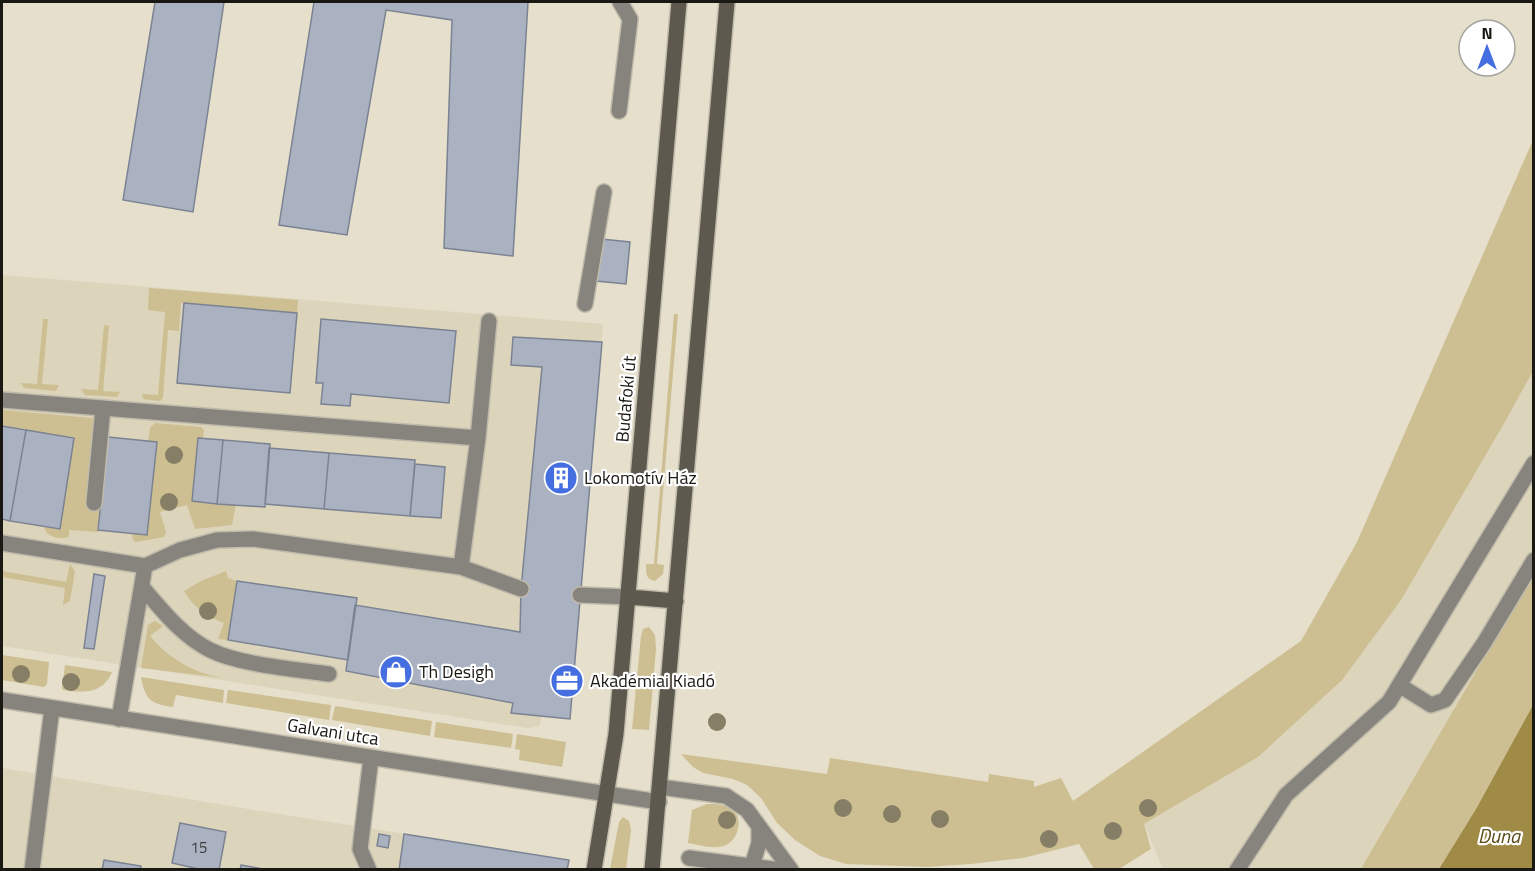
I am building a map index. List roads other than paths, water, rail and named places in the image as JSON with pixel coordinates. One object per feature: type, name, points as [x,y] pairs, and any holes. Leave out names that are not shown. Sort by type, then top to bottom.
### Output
[{"type":"main road","name":"Budafoki út","points":[[594,870],[616,735],[679,2]]},
{"type":"main road","points":[[652,870],[727,2]]},
{"type":"main road","points":[[629,597],[676,601]]},
{"type":"street","points":[[620,2],[630,19],[620,111]]},
{"type":"street","points":[[585,304],[604,192]]},
{"type":"street","points":[[461,567],[478,438],[489,321]]},
{"type":"street","points":[[2,400],[478,438]]},
{"type":"street","points":[[94,503],[104,408]]},
{"type":"street","points":[[1237,870],[1286,795],[1389,702],[1533,463]]},
{"type":"street","points":[[2,543],[145,566],[180,550],[217,540],[253,539],[461,567],[521,589]]},
{"type":"street","points":[[1399,685],[1431,705],[1445,700],[1484,643],[1533,560]]},
{"type":"street","points":[[119,719],[145,566]]},
{"type":"street","points":[[142,587],[178,628],[209,650],[239,659],[329,674]]},
{"type":"street","points":[[580,595],[629,597]]},
{"type":"street","name":"Galvani utca","points":[[2,700],[607,795],[726,796],[747,810],[791,870]]},
{"type":"street","points":[[32,870],[52,708]]},
{"type":"street","points":[[369,870],[360,849],[372,758]]},
{"type":"street","points":[[752,866],[759,843],[759,827]]},
{"type":"street","points":[[689,858],[781,870]]},
{"type":"water","name":"Duna","points":[[1533,705],[1533,869],[1439,869],[1476,809]]},
{"type":"place","name":"Lokomotív Ház","points":[[561,478]]},
{"type":"place","name":"Th Desigh","points":[[396,672]]},
{"type":"place","name":"Akadémiai Kiadó","points":[[567,681]]}]
